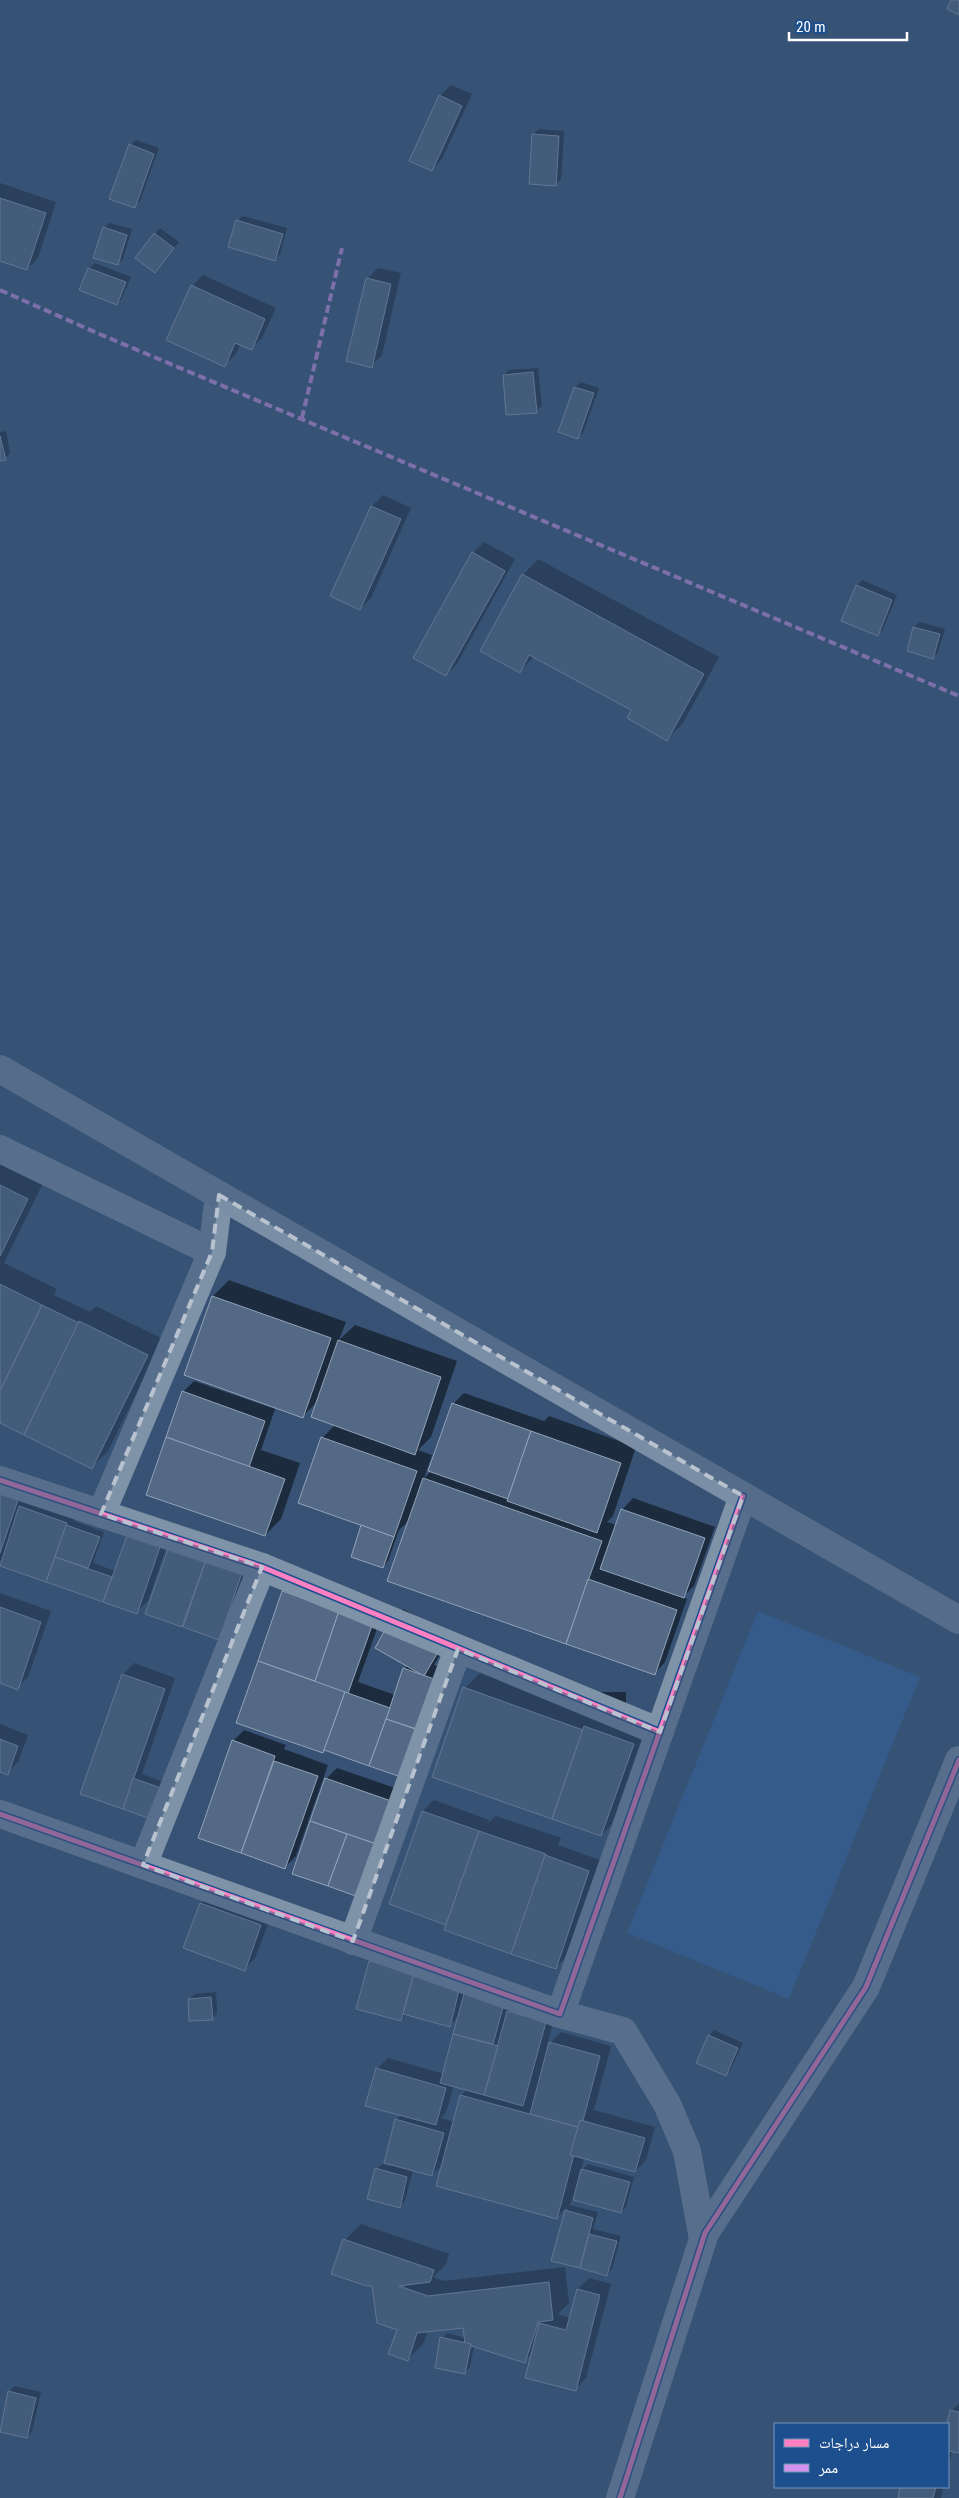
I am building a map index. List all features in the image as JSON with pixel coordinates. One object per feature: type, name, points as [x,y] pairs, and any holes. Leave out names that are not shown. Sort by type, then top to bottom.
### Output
[{"type":"main road","points":[[0,1069],[959,1620]]},
{"type":"street","points":[[0,1149],[212,1252]]},
{"type":"street","points":[[101,1514],[212,1252],[219,1195]]},
{"type":"street","points":[[0,1480],[262,1567],[660,1732]]},
{"type":"street","points":[[560,2014],[743,1496]]},
{"type":"street","points":[[143,1865],[262,1567]]},
{"type":"street","points":[[353,1940],[458,1648]]},
{"type":"street","points":[[620,2498],[703,2239],[866,1987],[959,1760]]},
{"type":"street","points":[[0,1814],[560,2014],[623,2032],[666,2104],[687,2151],[703,2239]]},
{"type":"highlighted area","points":[[219,1195],[743,1496],[660,1732],[458,1649],[353,1941],[143,1865],[262,1567],[101,1514],[212,1252]]},
{"type":"shaded area","points":[[758,1611],[920,1677],[789,1999],[627,1933]]},
{"type":"building","points":[[951,0],[959,0],[959,15],[947,9]]},
{"type":"building","points":[[439,95],[462,106],[432,171],[409,161]]},
{"type":"building","points":[[532,134],[559,136],[556,186],[529,184]]},
{"type":"building","points":[[129,144],[154,154],[135,208],[109,199]]},
{"type":"building","points":[[0,198],[46,213],[27,270],[0,261]]},
{"type":"building","points":[[236,220],[283,234],[275,261],[228,247]]},
{"type":"building","points":[[103,227],[127,235],[118,265],[93,258]]},
{"type":"building","points":[[154,233],[174,248],[155,273],[135,258]]},
{"type":"building","points":[[88,268],[126,282],[117,305],[79,290]]},
{"type":"building","points":[[366,278],[391,284],[372,368],[346,361]]},
{"type":"building","points":[[191,285],[265,319],[252,350],[235,343],[225,367],[166,340]]},
{"type":"building","points":[[533,372],[537,413],[506,415],[503,375]]},
{"type":"building","points":[[574,387],[594,393],[578,439],[558,432]]},
{"type":"building","points":[[0,436],[6,460],[0,461]]},
{"type":"building","points":[[371,506],[401,519],[360,610],[330,596]]},
{"type":"building","points":[[472,552],[505,571],[446,676],[413,658]]},
{"type":"building","points":[[522,574],[704,674],[667,741],[627,718],[631,710],[529,655],[520,673],[480,651]]},
{"type":"building","points":[[856,585],[892,600],[878,636],[841,621]]},
{"type":"building","points":[[913,627],[940,634],[933,659],[907,651]]},
{"type":"building","points":[[0,1185],[28,1199],[0,1256]]},
{"type":"building","points":[[0,1284],[42,1305],[0,1391]]},
{"type":"building","points":[[212,1296],[331,1338],[303,1418],[184,1375]]},
{"type":"building","points":[[42,1305],[79,1323],[24,1435],[0,1423],[0,1391]]},
{"type":"building","points":[[79,1321],[148,1355],[92,1469],[24,1435]]},
{"type":"building","points":[[338,1340],[441,1377],[415,1455],[311,1417]]},
{"type":"building","points":[[182,1391],[265,1421],[249,1467],[166,1437]]},
{"type":"building","points":[[452,1403],[531,1431],[508,1499],[428,1471]]},
{"type":"building","points":[[531,1431],[621,1463],[597,1533],[507,1501]]},
{"type":"building","points":[[166,1437],[285,1479],[265,1536],[146,1495]]},
{"type":"building","points":[[321,1437],[417,1471],[394,1537],[298,1503]]},
{"type":"building","points":[[423,1478],[602,1541],[566,1644],[387,1581]]},
{"type":"building","points":[[0,1491],[19,1497],[0,1553]]},
{"type":"building","points":[[19,1506],[67,1523],[46,1582],[0,1566]]},
{"type":"building","points":[[621,1509],[705,1538],[684,1598],[600,1569]]},
{"type":"building","points":[[66,1525],[100,1537],[88,1568],[55,1557]]},
{"type":"building","points":[[361,1525],[394,1537],[383,1568],[351,1557]]},
{"type":"building","points":[[128,1533],[161,1544],[137,1614],[103,1602]]},
{"type":"building","points":[[171,1541],[208,1554],[182,1627],[145,1614]]},
{"type":"building","points":[[208,1554],[244,1567],[219,1640],[183,1627]]},
{"type":"building","points":[[55,1557],[112,1577],[103,1602],[46,1582]]},
{"type":"building","points":[[588,1579],[677,1610],[655,1675],[566,1644]]},
{"type":"building","points":[[282,1591],[339,1611],[315,1681],[258,1661]]},
{"type":"building","points":[[0,1607],[41,1622],[18,1690],[0,1683]]},
{"type":"building","points":[[339,1611],[373,1623],[346,1699],[313,1687]]},
{"type":"building","points":[[391,1619],[441,1647],[424,1676],[375,1648]]},
{"type":"building","points":[[258,1661],[345,1692],[323,1753],[236,1723]]},
{"type":"building","points":[[403,1668],[437,1680],[420,1730],[386,1719]]},
{"type":"building","points":[[122,1674],[165,1689],[123,1809],[80,1794]]},
{"type":"building","points":[[463,1687],[583,1730],[552,1819],[432,1777]]},
{"type":"building","points":[[345,1692],[390,1708],[369,1766],[324,1750]]},
{"type":"building","points":[[386,1719],[424,1732],[407,1779],[369,1766]]},
{"type":"building","points":[[584,1726],[634,1744],[601,1836],[552,1819]]},
{"type":"building","points":[[0,1739],[18,1746],[8,1775],[0,1772]]},
{"type":"building","points":[[232,1740],[275,1756],[241,1853],[198,1838]]},
{"type":"building","points":[[274,1761],[318,1776],[285,1869],[241,1853]]},
{"type":"building","points":[[133,1778],[161,1788],[151,1819],[123,1809]]},
{"type":"building","points":[[325,1778],[394,1802],[379,1845],[310,1821]]},
{"type":"building","points":[[422,1811],[479,1831],[446,1925],[389,1904]]},
{"type":"building","points":[[310,1821],[347,1834],[328,1886],[292,1874]]},
{"type":"building","points":[[479,1831],[546,1854],[511,1954],[444,1930]]},
{"type":"building","points":[[347,1834],[379,1845],[361,1898],[328,1886]]},
{"type":"building","points":[[545,1855],[589,1871],[556,1969],[511,1954]]},
{"type":"building","points":[[200,1903],[261,1925],[245,1971],[183,1948]]},
{"type":"building","points":[[369,1961],[414,1973],[401,2021],[356,2009]]},
{"type":"building","points":[[414,1973],[460,1986],[450,2027],[403,2014]]},
{"type":"building","points":[[465,1990],[505,2000],[493,2044],[453,2034]]},
{"type":"building","points":[[211,1997],[213,2020],[189,2021],[188,1999]]},
{"type":"building","points":[[507,2011],[546,2022],[523,2106],[484,2095]]},
{"type":"building","points":[[453,2034],[498,2046],[484,2095],[440,2083]]},
{"type":"building","points":[[708,2035],[738,2048],[726,2076],[696,2063]]},
{"type":"building","points":[[549,2042],[600,2056],[581,2128],[530,2114]]},
{"type":"building","points":[[376,2068],[446,2088],[436,2125],[365,2106]]},
{"type":"building","points":[[460,2095],[581,2128],[557,2219],[436,2186]]},
{"type":"building","points":[[395,2119],[444,2133],[432,2176],[384,2163]]},
{"type":"building","points":[[580,2120],[645,2138],[635,2172],[570,2155]]},
{"type":"building","points":[[375,2168],[407,2177],[400,2208],[367,2199]]},
{"type":"building","points":[[581,2169],[630,2182],[621,2213],[573,2200]]},
{"type":"building","points":[[565,2210],[593,2218],[580,2268],[551,2261]]},
{"type":"building","points":[[589,2234],[617,2241],[607,2276],[580,2268]]},
{"type":"building","points":[[343,2239],[434,2270],[430,2282],[399,2286],[428,2296],[549,2282],[553,2320],[538,2322],[525,2363],[465,2344],[463,2328],[417,2333],[408,2361],[388,2354],[397,2330],[377,2323],[372,2286],[331,2274]]},
{"type":"building","points":[[577,2289],[600,2295],[576,2391],[525,2378],[539,2323],[566,2330]]},
{"type":"building","points":[[440,2337],[471,2344],[465,2374],[435,2368]]},
{"type":"building","points":[[8,2391],[36,2398],[27,2438],[0,2432]]},
{"type":"building","points":[[950,2410],[959,2412],[959,2453],[949,2451],[949,2423],[947,2423]]},
{"type":"building","points":[[900,2488],[936,2488],[933,2498],[898,2498]]},
{"type":"marked path","points":[[302,418],[342,248]]},
{"type":"marked path","points":[[0,290],[97,333],[959,696]]},
{"type":"cycle path","points":[[0,1480],[262,1567],[660,1732]]},
{"type":"cycle path","points":[[0,1814],[560,2014],[743,1496]]},
{"type":"cycle path","points":[[620,2498],[705,2233],[866,1987],[959,1760]]}]
